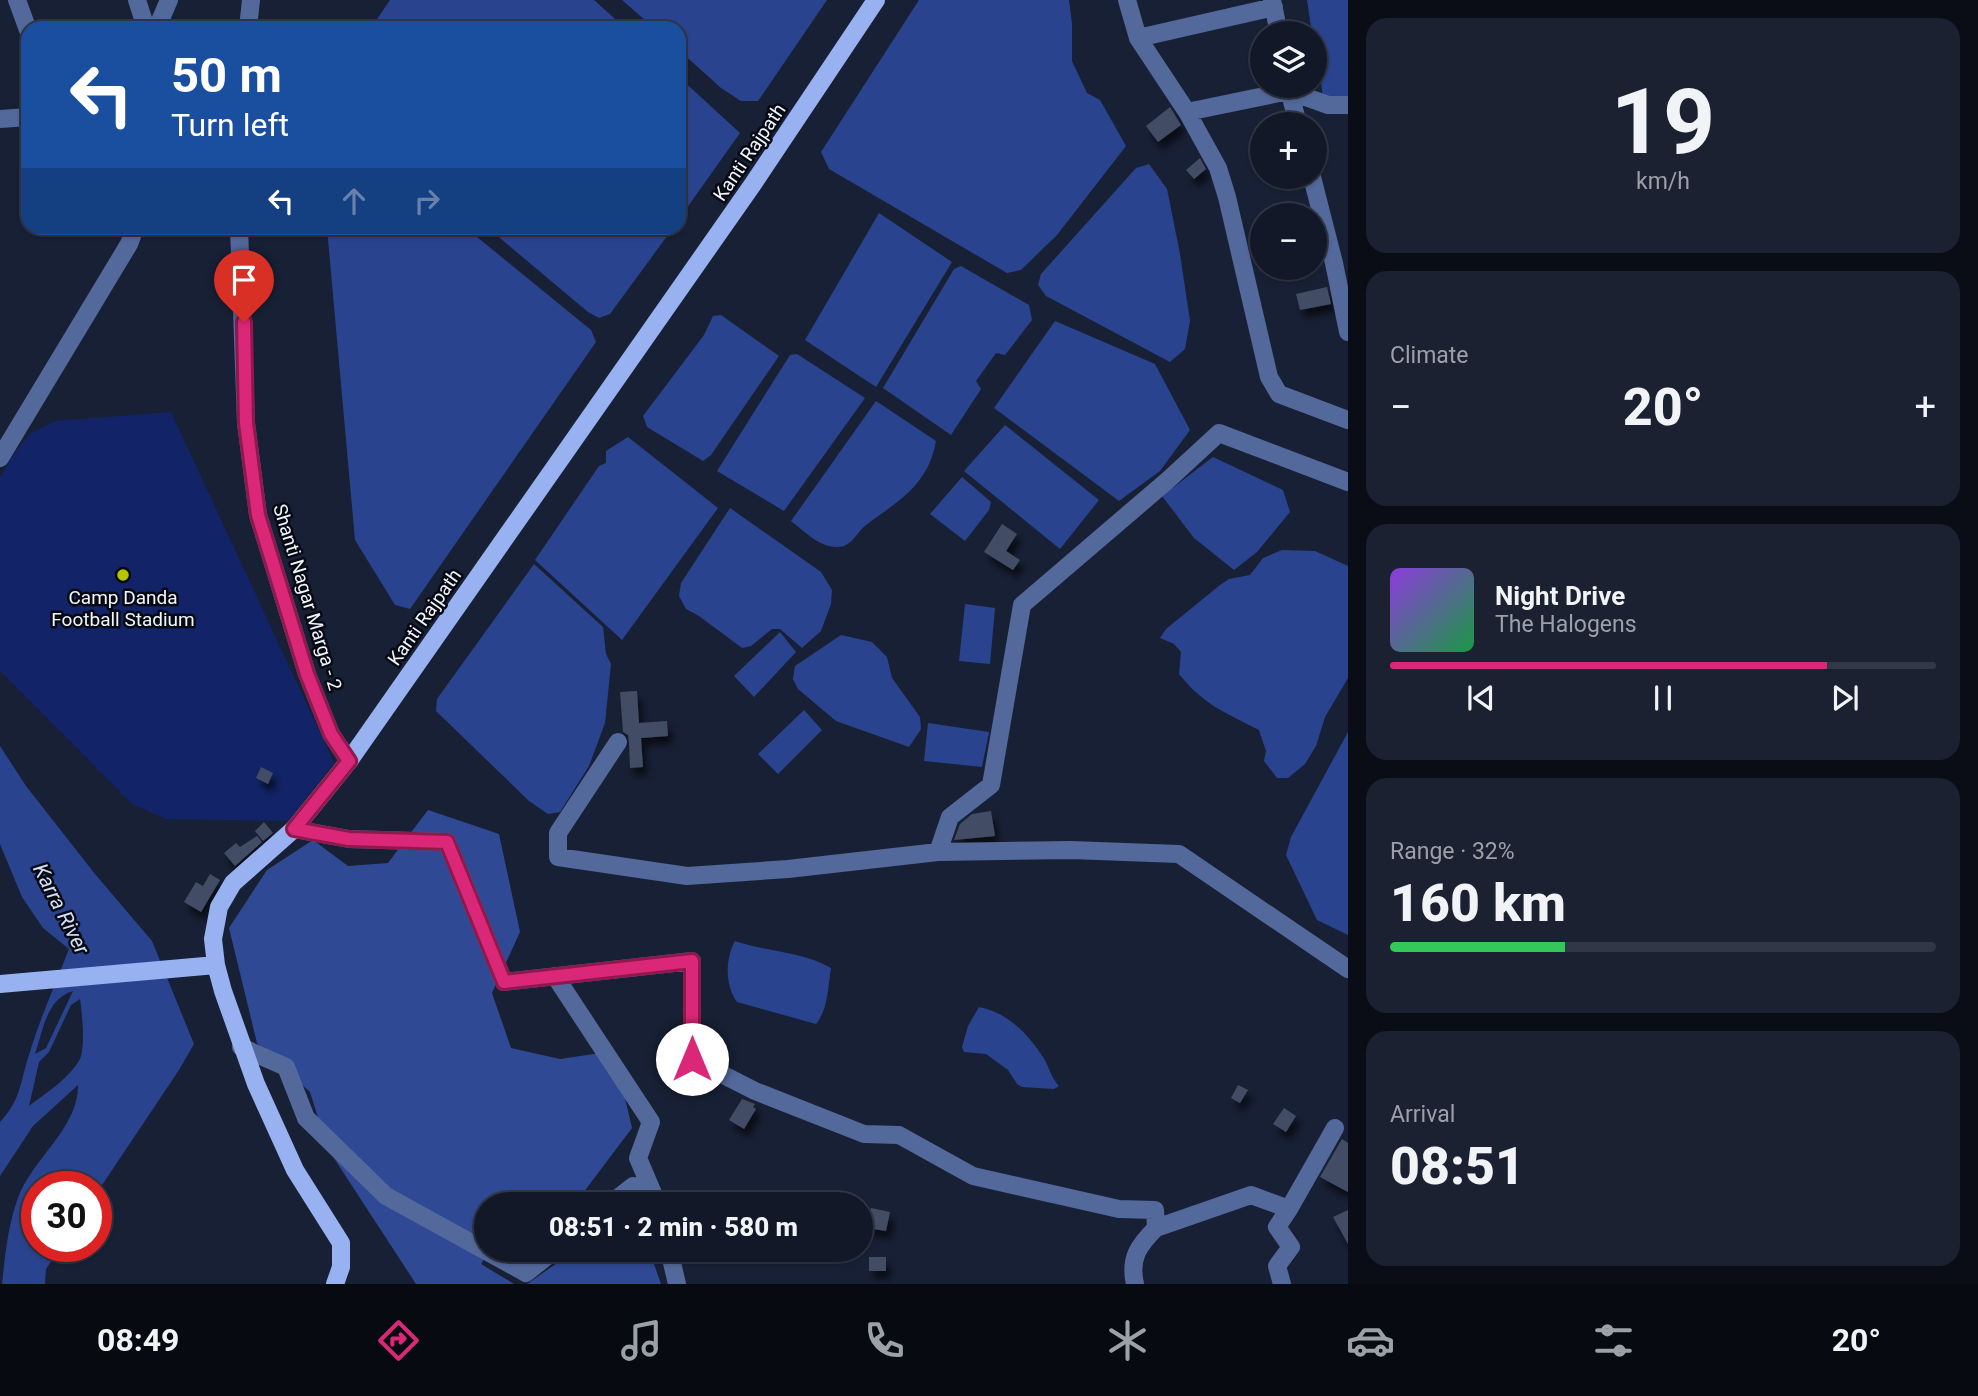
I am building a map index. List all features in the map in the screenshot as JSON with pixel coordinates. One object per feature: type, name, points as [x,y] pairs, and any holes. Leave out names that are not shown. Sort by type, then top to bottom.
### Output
[{"type":"main road","name":"Kanti Rajpath","points":[[335,1284],[341,1267],[341,1243],[295,1170],[241,1047],[216,965],[214,939],[219,907],[233,883],[294,829],[349,761],[746,195],[876,0]]},
{"type":"main road","points":[[6,984],[216,965]]},
{"type":"street","points":[[17,0],[25,21]]},
{"type":"street","points":[[137,0],[144,21]]},
{"type":"street","points":[[161,21],[169,0]]},
{"type":"street","points":[[249,21],[251,0]]},
{"type":"street","points":[[1127,0],[1139,38],[1187,112],[1218,168],[1269,377],[1279,394],[1348,420]]},
{"type":"street","points":[[1139,38],[1273,3],[1277,21]]},
{"type":"street","points":[[1187,112],[1250,97]]},
{"type":"street","points":[[1313,98],[1328,104],[1348,105]]},
{"type":"street","points":[[0,119],[21,118]]},
{"type":"street","points":[[1316,189],[1341,262],[1348,332]]},
{"type":"street","points":[[0,458],[132,235]]},
{"type":"street","name":"Shanti Nagar Marga - 2","points":[[239,235],[246,423],[258,515],[307,674],[331,734],[349,761]]},
{"type":"street","points":[[937,852],[950,817],[991,785],[1022,605],[1219,433],[1348,482]]},
{"type":"street","points":[[618,742],[558,833],[558,857],[687,876],[788,869],[937,852],[1071,850],[1179,854],[1348,969]]},
{"type":"street","points":[[294,829],[349,839],[447,842],[504,982],[692,961],[692,1059],[755,1091],[863,1134],[899,1135],[973,1176],[1119,1209],[1155,1210],[1156,1228]]},
{"type":"street","points":[[555,976],[651,1122],[638,1158],[652,1192]]},
{"type":"street","points":[[241,1047],[286,1067],[306,1118],[386,1196],[474,1244]]},
{"type":"street","points":[[1282,1284],[1277,1266],[1291,1247],[1277,1227],[1335,1128]]},
{"type":"street","points":[[625,1192],[633,1186],[644,1192]]},
{"type":"street","points":[[1135,1284],[1132,1269],[1140,1244],[1156,1228],[1251,1195],[1289,1209]]},
{"type":"street","points":[[506,1262],[526,1273],[540,1262]]},
{"type":"street","points":[[672,1262],[677,1284]]},
{"type":"shaded area","name":"Camp Danda Football Stadium","points":[[171,412],[334,763],[288,821],[166,819],[132,804],[0,671],[0,478],[11,458],[31,433],[56,421]]},
{"type":"shaded area","points":[[428,810],[499,834],[520,932],[492,993],[511,1048],[560,1059],[614,1051],[632,1128],[584,1192],[474,1192],[474,1262],[482,1262],[481,1264],[514,1284],[416,1284],[328,1149],[310,1092],[257,1043],[229,928],[267,870],[313,840],[348,866],[388,863]]},
{"type":"shaded area","points":[[559,1262],[653,1262],[661,1284],[527,1284]]},
{"type":"water","points":[[390,0],[594,0],[617,21],[376,21]]},
{"type":"water","points":[[622,0],[827,0],[758,101],[741,101],[721,88],[686,56],[686,21],[646,21]]},
{"type":"water","points":[[919,0],[1069,0],[1072,61],[1087,93],[1100,100],[1126,146],[1057,235],[1021,270],[1007,273],[829,169],[821,152]]},
{"type":"water","points":[[1307,0],[1348,0],[1348,99],[1327,97],[1327,21],[1310,21]]},
{"type":"water","points":[[686,83],[740,133],[686,209]]},
{"type":"water","points":[[1149,164],[1167,189],[1190,321],[1185,349],[1170,362],[1046,296],[1038,285],[1041,274],[1136,168]]},
{"type":"water","points":[[879,213],[952,262],[876,387],[805,340]]},
{"type":"water","points":[[328,235],[475,235],[591,330],[596,342],[410,609],[395,605],[355,540]]},
{"type":"water","points":[[496,235],[668,235],[610,314],[599,318],[588,312]]},
{"type":"water","points":[[961,266],[1029,305],[1032,320],[1005,355],[996,353],[976,381],[981,389],[951,435],[883,388],[954,269]]},
{"type":"water","points":[[721,315],[779,356],[711,455],[703,461],[647,427],[643,416],[704,335],[713,316]]},
{"type":"water","points":[[1055,321],[1155,364],[1190,430],[1160,471],[1119,501],[994,408]]},
{"type":"water","points":[[797,354],[865,398],[784,511],[717,471],[790,355]]},
{"type":"water","points":[[876,401],[936,441],[932,457],[919,481],[910,491],[866,525],[850,542],[837,547],[824,544],[791,521]]},
{"type":"water","points":[[1005,425],[1099,500],[1060,549],[964,471]]},
{"type":"water","points":[[628,437],[718,508],[622,640],[535,560],[599,466],[606,463],[606,451]]},
{"type":"water","points":[[1213,457],[1283,490],[1290,512],[1257,552],[1234,570],[1194,538],[1162,496]]},
{"type":"water","points":[[962,477],[991,502],[989,510],[965,541],[930,514]]},
{"type":"water","points":[[730,508],[821,572],[832,590],[831,604],[821,631],[802,648],[780,629],[772,629],[751,646],[742,648],[686,609],[679,596],[681,583]]},
{"type":"water","points":[[1282,550],[1315,551],[1348,566],[1348,678],[1325,717],[1316,746],[1305,764],[1288,778],[1277,778],[1264,761],[1266,751],[1259,730],[1215,707],[1188,685],[1179,674],[1181,652],[1174,644],[1160,638],[1166,629],[1220,585],[1229,579],[1250,575],[1263,558]]},
{"type":"water","points":[[534,564],[603,627],[606,654],[611,664],[605,723],[589,766],[560,812],[548,814],[529,801],[436,711],[437,699]]},
{"type":"water","points":[[965,604],[995,608],[990,664],[959,661]]},
{"type":"water","points":[[780,632],[796,652],[754,697],[734,676]]},
{"type":"water","points":[[841,635],[872,642],[887,657],[892,678],[920,717],[921,729],[909,747],[836,721],[798,689],[793,679],[795,666]]},
{"type":"water","points":[[804,710],[822,730],[778,774],[758,754]]},
{"type":"water","points":[[928,723],[989,732],[982,767],[924,761]]},
{"type":"water","points":[[1348,732],[1348,935],[1317,920],[1286,855],[1291,837]]},
{"type":"water","name":"Karra River","points":[[0,746],[26,786],[152,941],[194,1044],[111,1171],[32,1171],[71,1115],[78,1085],[33,1126],[0,1176],[0,1122],[16,1099],[37,1030],[69,949],[43,928],[22,897],[0,844]],"holes":[[[73,991],[46,1048],[35,1054],[51,1008],[64,995]],[[80,999],[83,1040],[79,1061],[63,1080],[29,1106],[39,1062],[49,1052],[71,1005]]]},
{"type":"water","points":[[735,941],[808,958],[831,968],[825,1005],[816,1024],[737,1002],[728,980],[729,956]]},
{"type":"water","points":[[979,1007],[1008,1019],[1024,1032],[1043,1057],[1059,1086],[1054,1089],[1022,1087],[1008,1070],[986,1054],[964,1052],[962,1047],[968,1026]]},
{"type":"water","points":[[21,1192],[21,1262],[51,1262],[46,1269],[45,1284],[2,1284],[7,1241]]},
{"type":"building","points":[[1170,107],[1181,125],[1158,142],[1146,126]]},
{"type":"building","points":[[1200,158],[1206,169],[1194,179],[1186,170]]},
{"type":"building","points":[[1327,287],[1331,304],[1300,310],[1296,294]]},
{"type":"building","points":[[1002,524],[1017,534],[1006,551],[1020,560],[1013,570],[984,552]]},
{"type":"building","points":[[637,691],[639,723],[667,721],[668,736],[641,738],[643,767],[630,768],[629,742],[628,735],[623,732],[620,692]]},
{"type":"building","points":[[261,767],[273,773],[268,784],[256,778]]},
{"type":"building","points":[[991,811],[995,836],[954,840],[960,824],[972,814]]},
{"type":"building","points":[[264,822],[273,833],[263,841],[255,831]]},
{"type":"building","points":[[257,836],[262,842],[235,866],[224,853],[236,843],[240,847]]},
{"type":"building","points":[[210,874],[220,880],[201,912],[184,902],[196,882],[203,886]]},
{"type":"building","points":[[1238,1085],[1248,1090],[1240,1103],[1231,1098]]},
{"type":"building","points":[[742,1099],[755,1104],[753,1107],[756,1109],[744,1129],[729,1120]]},
{"type":"building","points":[[1284,1108],[1296,1116],[1286,1132],[1273,1124]]},
{"type":"building","points":[[1342,1139],[1348,1143],[1348,1192],[1320,1177]]},
{"type":"building","points":[[873,1208],[890,1212],[886,1231],[873,1229]]},
{"type":"building","points":[[1348,1210],[1348,1244],[1333,1217]]},
{"type":"building","points":[[873,1257],[886,1257],[886,1271],[869,1271],[869,1262],[873,1262]]},
{"type":"place","name":"Camp Danda Football Stadium","points":[[123,575]]},
{"type":"route","points":[[244,322],[246,423],[258,515],[307,674],[331,734],[349,761],[294,829],[349,839],[447,842],[504,982],[692,961],[692,1059]]}]
